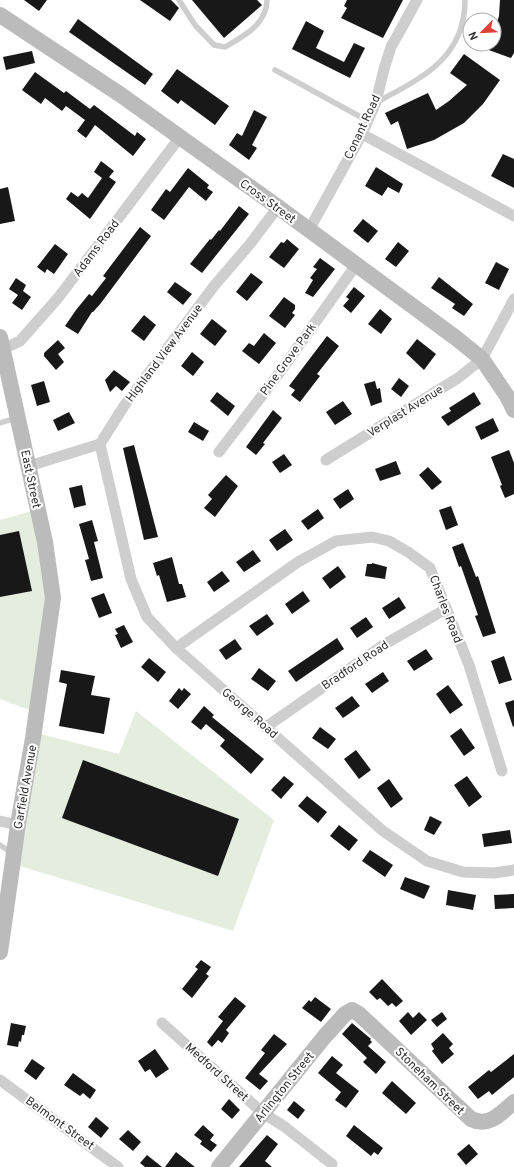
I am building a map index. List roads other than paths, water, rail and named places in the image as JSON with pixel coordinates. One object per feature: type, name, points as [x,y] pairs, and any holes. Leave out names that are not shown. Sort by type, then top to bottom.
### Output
[{"type":"street","name":"Conant Road","points":[[309,230],[362,134],[376,102],[391,46],[417,0]]},
{"type":"street","name":"Cross Street","points":[[0,15],[121,95],[278,207],[482,359],[507,396],[514,410]]},
{"type":"street","points":[[362,134],[514,216]]},
{"type":"street","name":"Adams Road","points":[[1,343],[20,341],[58,298],[180,138]]},
{"type":"street","name":"Highland View Avenue","points":[[100,444],[124,406],[214,286],[250,244],[278,207]]},
{"type":"street","name":"Pine Grove Park","points":[[219,452],[280,372],[356,265]]},
{"type":"street","points":[[482,359],[514,299]]},
{"type":"street","name":"East Street","points":[[1,343],[29,466],[52,585],[50,622]]},
{"type":"street","name":"Verplast Avenue","points":[[326,460],[458,378],[482,359]]},
{"type":"street","points":[[29,466],[100,444]]},
{"type":"street","name":"George Road","points":[[100,444],[131,579],[147,617],[176,648],[384,831],[427,861],[462,872],[494,873],[514,870]]},
{"type":"street","name":"Charles Road","points":[[176,648],[298,562],[336,541],[372,537],[389,541],[408,552],[430,568],[469,665],[502,771]]},
{"type":"street","name":"Bradford Road","points":[[266,727],[385,644],[446,609]]},
{"type":"street","name":"Garfield Avenue","points":[[0,952],[18,825],[33,738],[50,622]]},
{"type":"street","points":[[0,821],[18,825]]},
{"type":"street","name":"Stoneham Street","points":[[352,1010],[359,1014],[471,1119],[479,1122],[491,1121],[514,1102]]},
{"type":"street","name":"Arlington Street","points":[[219,1167],[327,1033],[352,1010]]},
{"type":"street","name":"Medford Street","points":[[162,1022],[262,1113],[285,1127],[332,1164]]},
{"type":"street","name":"Belmont Street","points":[[0,1080],[118,1167]]},
{"type":"lane","points":[[179,0],[195,25],[214,45],[225,47],[259,24],[267,8],[266,0]]},
{"type":"lane","points":[[376,102],[411,84],[434,68],[448,54],[459,36],[465,15],[465,0]]},
{"type":"lane","points":[[275,70],[368,121]]},
{"type":"lane","points":[[0,422],[18,417]]},
{"type":"lane","points":[[0,845],[14,854]]}]
